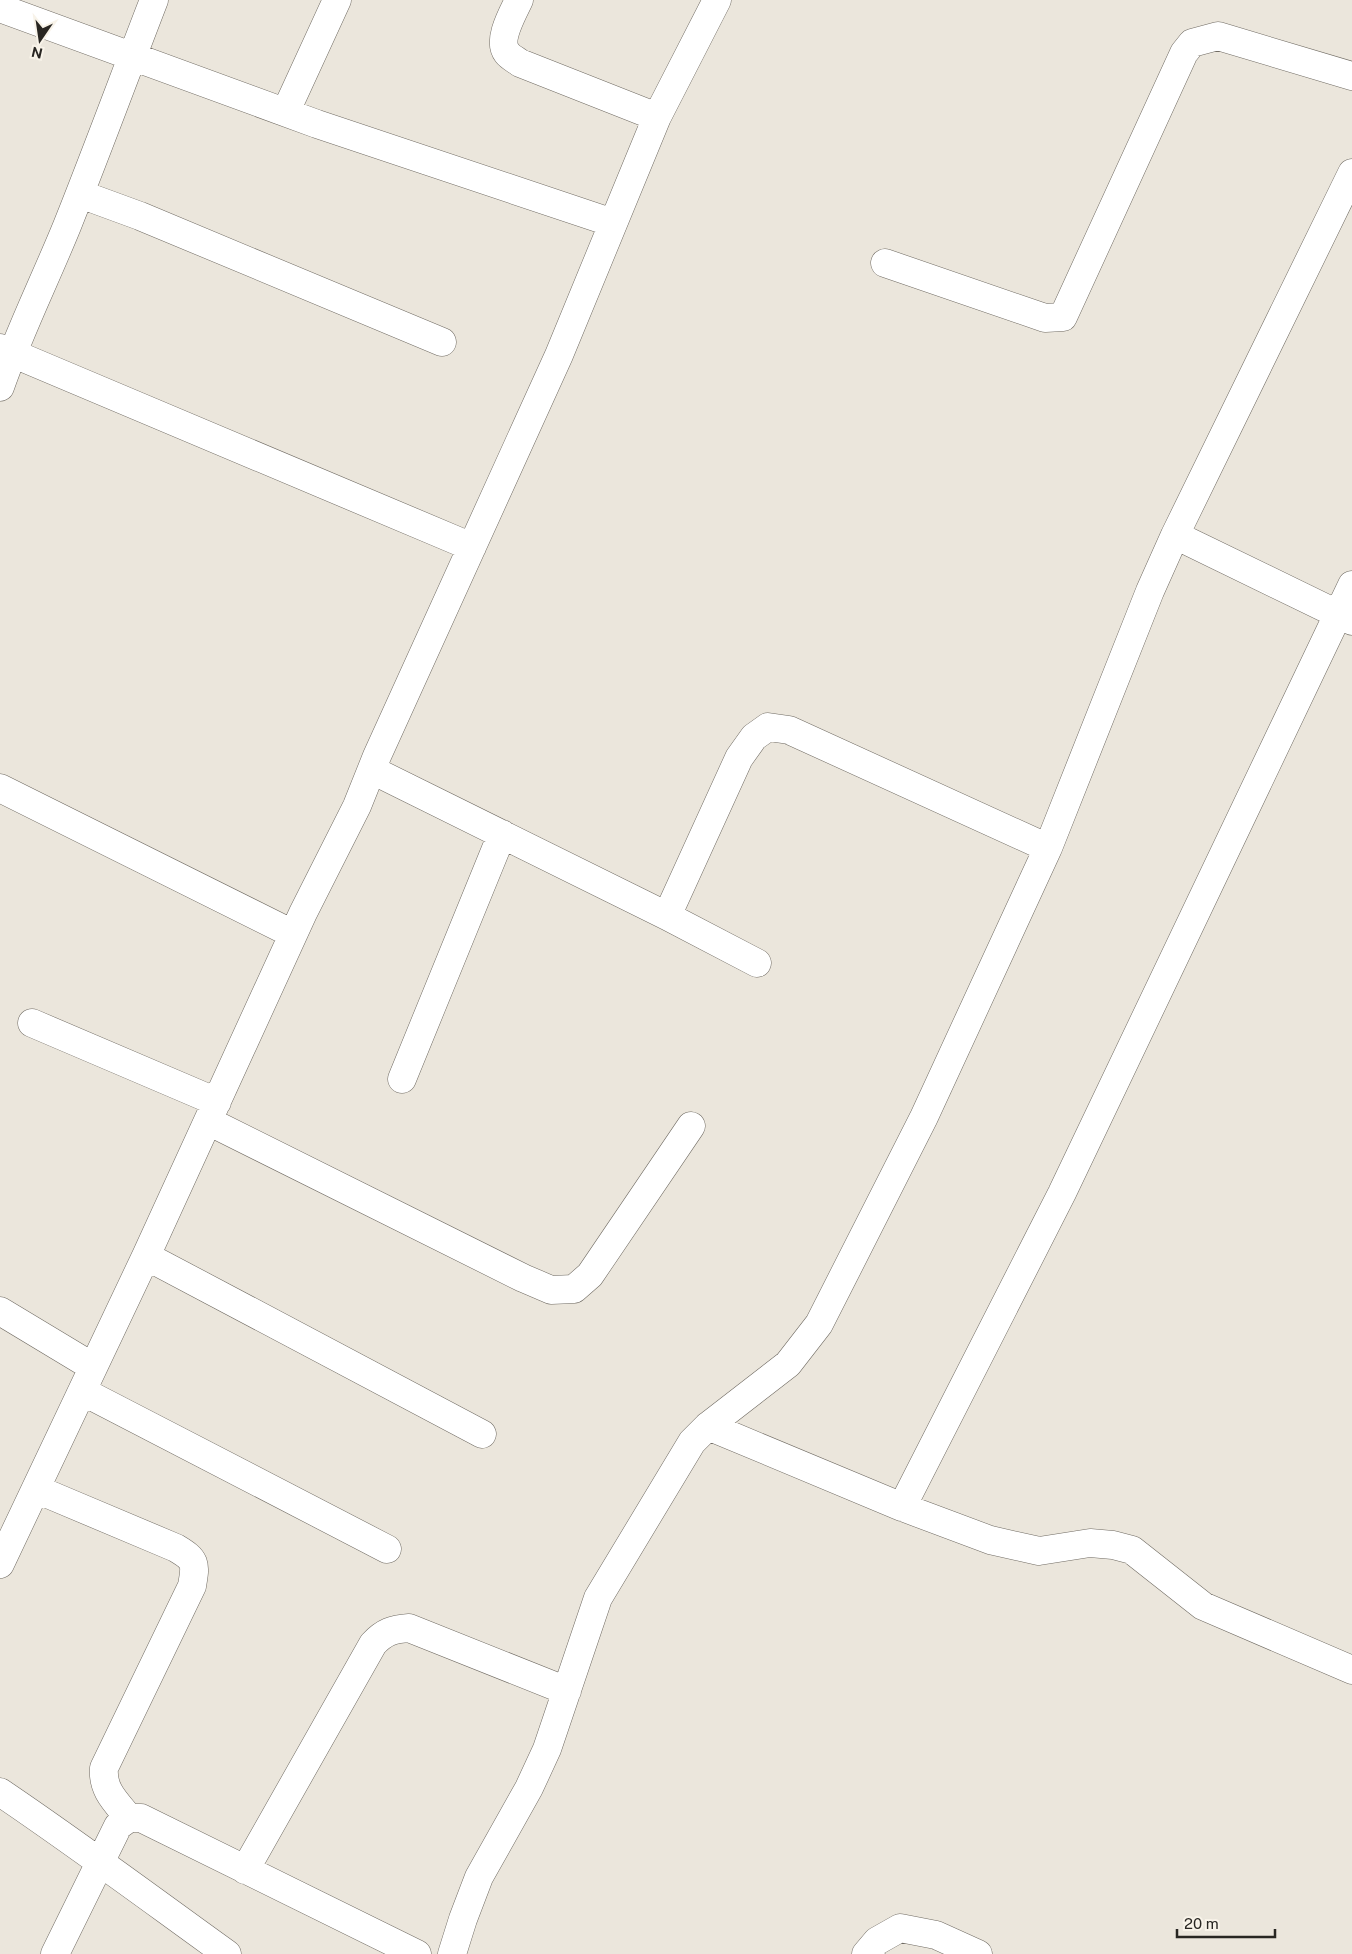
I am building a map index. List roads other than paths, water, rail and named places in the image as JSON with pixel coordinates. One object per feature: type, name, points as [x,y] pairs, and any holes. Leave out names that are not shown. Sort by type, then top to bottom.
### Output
[{"type":"street","points":[[0,387],[6,350],[38,295],[80,194],[154,0]]},
{"type":"street","points":[[286,111],[337,0]]},
{"type":"street","points":[[519,0],[505,32],[504,43],[507,53],[520,63],[657,117]]},
{"type":"street","points":[[0,1564],[146,1256],[294,934],[357,806],[559,354],[657,117],[717,0]]},
{"type":"street","points":[[0,8],[286,111],[317,124],[613,223]]},
{"type":"street","points":[[885,263],[1045,318],[1063,316],[1184,53],[1192,44],[1218,36],[1352,76]]},
{"type":"street","points":[[452,1954],[462,1919],[479,1877],[529,1788],[548,1749],[598,1598],[692,1442],[708,1426],[788,1364],[818,1324],[924,1117],[1048,848],[1150,591],[1175,535],[1352,173]]},
{"type":"street","points":[[80,194],[140,216],[442,342]]},
{"type":"street","points":[[6,350],[472,547]]},
{"type":"street","points":[[1175,535],[1345,618]]},
{"type":"street","points":[[902,1507],[1062,1194],[1345,618],[1352,585]]},
{"type":"street","points":[[667,916],[739,758],[754,737],[768,727],[789,730],[1048,848]]},
{"type":"street","points":[[372,770],[667,916],[757,963]]},
{"type":"street","points":[[0,788],[294,934]]},
{"type":"street","points":[[402,1079],[502,834]]},
{"type":"street","points":[[32,1023],[212,1112],[523,1278],[551,1290],[574,1289],[590,1275],[691,1126]]},
{"type":"street","points":[[146,1256],[482,1434]]},
{"type":"street","points":[[0,1311],[87,1379],[387,1549]]},
{"type":"street","points":[[708,1426],[902,1507],[990,1540],[1039,1551],[1090,1543],[1113,1545],[1132,1550],[1203,1606],[1352,1670]]},
{"type":"street","points":[[36,1489],[176,1548],[190,1557],[195,1569],[192,1586],[104,1768],[104,1782],[107,1790],[129,1818]]},
{"type":"street","points":[[245,1870],[373,1644],[382,1634],[394,1629],[409,1628],[567,1691]]},
{"type":"street","points":[[0,1792],[72,1840],[99,1862],[227,1954]]},
{"type":"street","points":[[55,1954],[118,1826],[129,1818],[141,1818],[417,1954]]},
{"type":"street","points":[[866,1954],[877,1941],[900,1928],[936,1935],[978,1954]]}]
